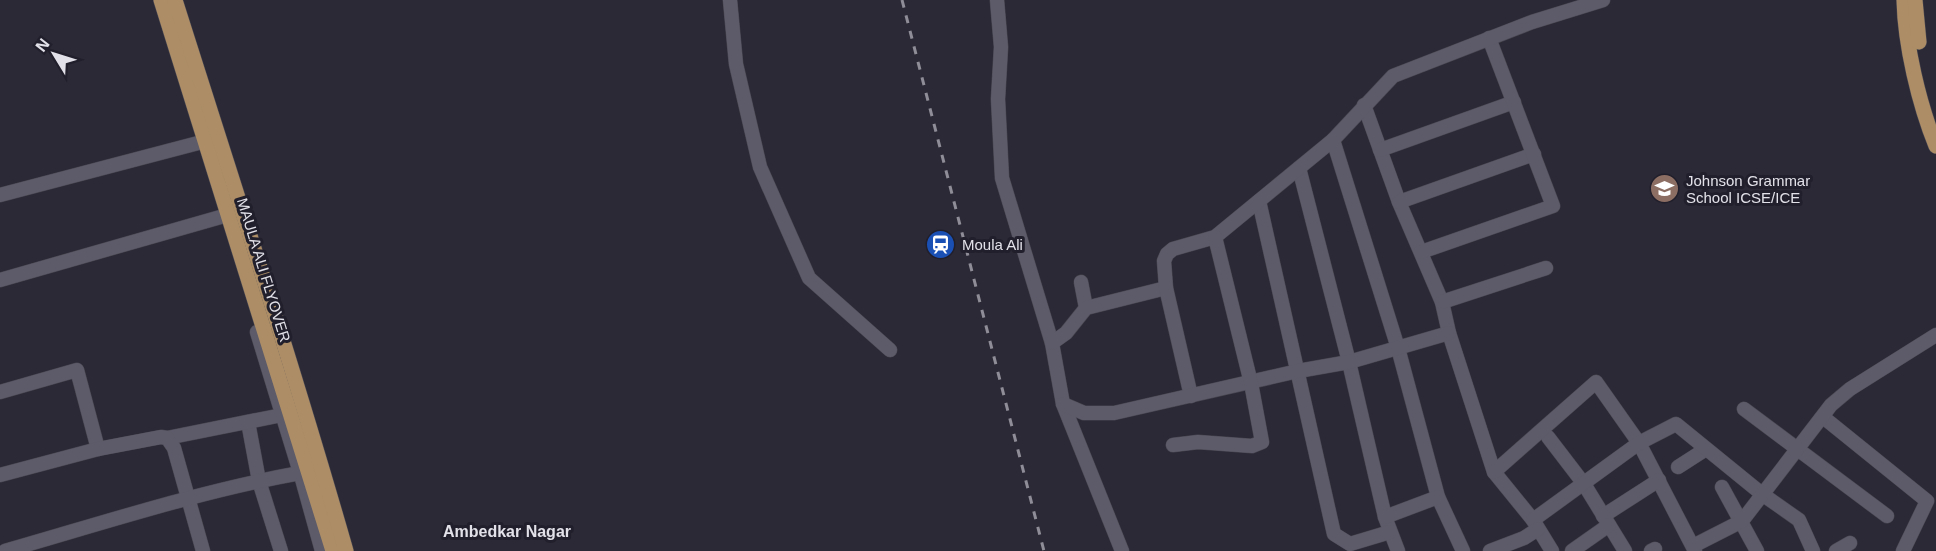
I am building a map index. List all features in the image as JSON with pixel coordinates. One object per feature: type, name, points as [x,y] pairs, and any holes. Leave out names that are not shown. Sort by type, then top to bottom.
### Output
[{"type":"main road","name":"MAULA ALI FLYOVER","points":[[159,0],[333,551]]},
{"type":"main road","name":"MAULA ALI FLYOVER","points":[[175,0],[242,205],[346,551]]},
{"type":"main road","points":[[1904,0],[1910,50],[1925,113],[1936,146]]},
{"type":"main road","points":[[1915,0],[1917,34],[1925,77],[1936,116]]},
{"type":"street","points":[[159,0],[322,551]]},
{"type":"street","points":[[730,0],[736,64],[760,166],[809,278],[890,350]]},
{"type":"street","points":[[997,0],[1002,178],[1052,343],[1063,404],[1122,551]]},
{"type":"street","points":[[1191,396],[1166,288],[1164,261],[1167,254],[1173,249],[1215,237],[1333,140],[1393,76],[1532,22],[1603,0]]},
{"type":"street","points":[[1421,252],[1553,206],[1489,38]]},
{"type":"street","points":[[1380,150],[1514,102]]},
{"type":"street","points":[[1364,105],[1399,202],[1442,302],[1449,333],[1494,472],[1535,524],[1552,551]]},
{"type":"street","points":[[1333,140],[1398,348],[1438,497],[1463,551]]},
{"type":"street","points":[[0,195],[202,142]]},
{"type":"street","points":[[1399,202],[1534,154]]},
{"type":"street","points":[[1299,168],[1349,362],[1385,517],[1398,551]]},
{"type":"street","points":[[1259,201],[1334,534],[1350,544],[1390,532]]},
{"type":"street","points":[[0,280],[224,216]]},
{"type":"street","points":[[1173,445],[1198,442],[1259,445],[1262,442],[1251,383],[1215,237]]},
{"type":"street","points":[[1442,302],[1546,268]]},
{"type":"street","points":[[1081,282],[1086,308]]},
{"type":"street","points":[[1052,343],[1066,333],[1086,308],[1166,288]]},
{"type":"street","points":[[1063,404],[1084,413],[1114,413],[1298,371],[1349,362],[1449,333]]},
{"type":"street","points":[[1494,472],[1596,382],[1639,443],[1694,548],[1742,521],[1830,405],[1850,389],[1936,335]]},
{"type":"street","points":[[0,392],[76,370],[98,448]]},
{"type":"street","points":[[1744,409],[1887,516]]},
{"type":"street","points":[[0,476],[98,448],[161,437],[167,438],[282,415]]},
{"type":"street","points":[[1823,417],[1927,501],[1903,551]]},
{"type":"street","points":[[248,422],[259,481],[281,551]]},
{"type":"street","points":[[1490,551],[1524,538],[1535,524],[1584,484],[1639,443],[1676,424],[1762,494],[1798,520],[1813,551]]},
{"type":"street","points":[[1548,437],[1584,484],[1625,551]]},
{"type":"street","points":[[167,438],[174,448],[203,551]]},
{"type":"street","points":[[1678,467],[1706,449]]},
{"type":"street","points":[[5,551],[189,498],[300,473]]},
{"type":"street","points":[[1572,551],[1659,480]]},
{"type":"street","points":[[1722,487],[1756,551]]},
{"type":"street","points":[[1385,517],[1438,497]]},
{"type":"street","points":[[1836,551],[1850,543]]},
{"type":"railway","points":[[902,0],[1044,551]]},
{"type":"place","name":"Johnson Grammar School ICSE/ICE","points":[[1665,189]]},
{"type":"place","name":"Moula Ali","points":[[941,244]]},
{"type":"district","name":"Ambedkar Nagar","points":[[507,531]]}]
